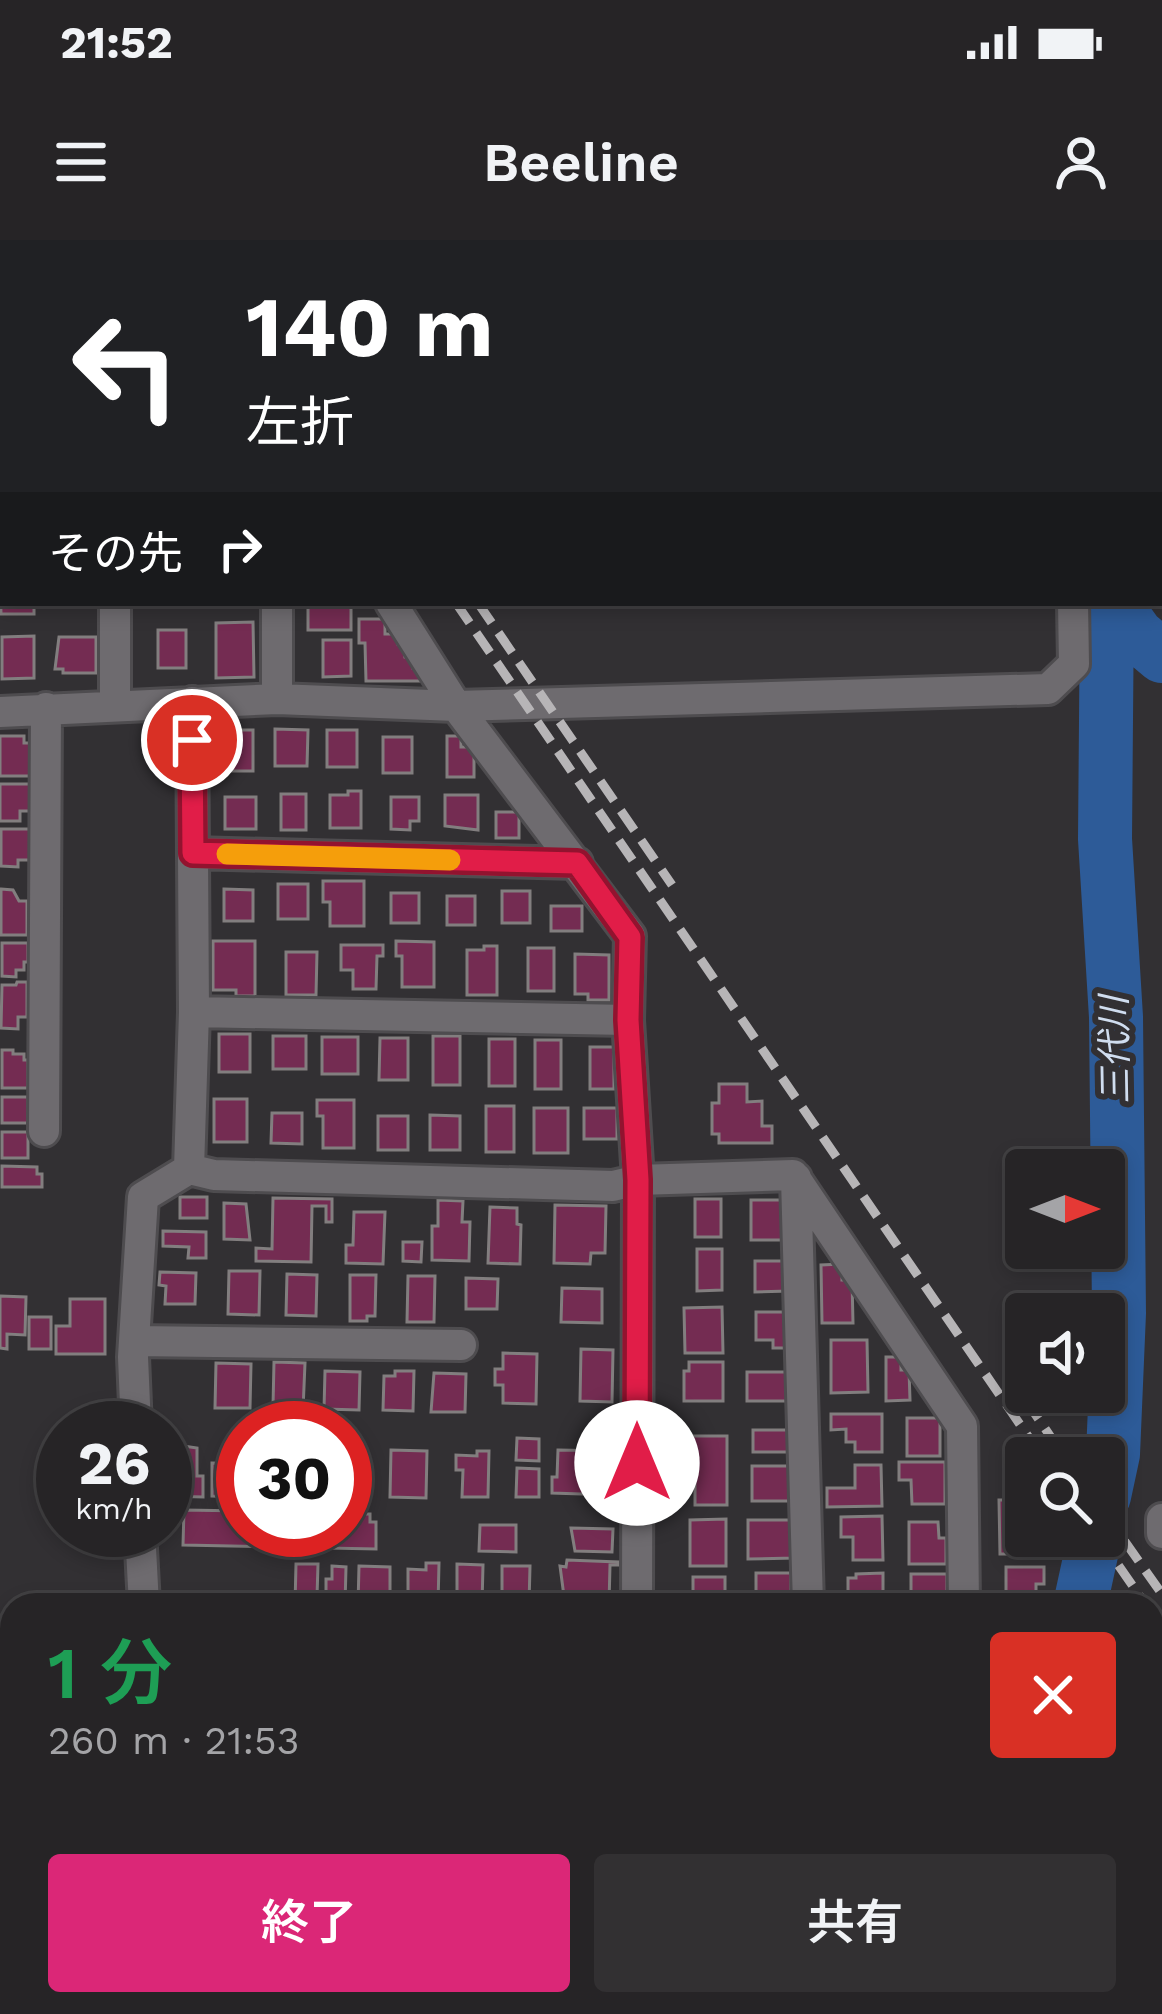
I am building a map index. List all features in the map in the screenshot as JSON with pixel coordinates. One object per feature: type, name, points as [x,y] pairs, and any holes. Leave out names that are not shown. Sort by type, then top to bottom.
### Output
[{"type":"street","points":[[115,606],[115,704]]},
{"type":"street","points":[[277,606],[277,699]]},
{"type":"street","points":[[393,606],[456,706],[630,937],[628,1020],[638,1180],[637,1593]]},
{"type":"street","points":[[0,712],[277,699],[456,706],[1048,689],[1074,664],[1073,606]]},
{"type":"street","points":[[189,1168],[194,1012],[192,702]]},
{"type":"street","points":[[44,1131],[46,708]]},
{"type":"street","points":[[193,853],[577,863]]},
{"type":"street","points":[[194,1012],[628,1020]]},
{"type":"street","points":[[135,1401],[142,1197],[189,1168],[214,1175],[614,1186],[638,1180],[794,1175],[962,1426],[964,1593]]},
{"type":"street","points":[[796,1178],[808,1593]]},
{"type":"street","points":[[134,1341],[460,1346]]},
{"type":"street","points":[[1162,1520],[1162,1533]]},
{"type":"street","points":[[141,1557],[143,1593]]},
{"type":"building","points":[[1,606],[34,606],[34,614],[1,614]]},
{"type":"building","points":[[308,606],[351,606],[351,630],[308,630]]},
{"type":"building","points":[[359,619],[385,619],[385,634],[398,634],[405,657],[413,657],[413,668],[419,668],[420,681],[366,681]]},
{"type":"building","points":[[253,622],[254,677],[216,678],[216,623]]},
{"type":"building","points":[[158,630],[186,630],[186,668],[158,668]]},
{"type":"building","points":[[34,636],[34,678],[2,679],[2,637]]},
{"type":"building","points":[[59,637],[96,637],[96,673],[55,669]]},
{"type":"building","points":[[323,640],[351,640],[351,676],[323,677]]},
{"type":"building","points":[[275,729],[308,730],[307,766],[275,766]]},
{"type":"building","points":[[223,730],[253,730],[253,771],[223,771]]},
{"type":"building","points":[[327,730],[357,730],[357,767],[327,767]]},
{"type":"building","points":[[0,736],[24,736],[24,743],[30,743],[30,776],[0,776]]},
{"type":"building","points":[[447,736],[461,736],[461,747],[474,747],[474,777],[447,777]]},
{"type":"building","points":[[383,737],[412,737],[412,773],[383,773]]},
{"type":"building","points":[[0,784],[30,784],[30,811],[20,811],[20,821],[0,821]]},
{"type":"building","points":[[348,791],[361,791],[361,828],[330,828],[330,795],[348,795]]},
{"type":"building","points":[[281,794],[306,794],[306,830],[281,830]]},
{"type":"building","points":[[445,795],[478,795],[478,830],[445,826]]},
{"type":"building","points":[[225,797],[256,797],[256,829],[225,829]]},
{"type":"building","points":[[391,797],[419,797],[419,821],[410,821],[410,830],[391,829]]},
{"type":"building","points":[[496,812],[519,812],[519,838],[496,838]]},
{"type":"building","points":[[1,829],[30,829],[30,860],[18,860],[18,867],[1,866]]},
{"type":"building","points":[[323,881],[364,881],[364,926],[330,926],[330,902],[323,902]]},
{"type":"building","points":[[278,884],[308,884],[308,919],[278,919]]},
{"type":"building","points":[[1,889],[13,890],[19,901],[27,901],[27,935],[1,935]]},
{"type":"building","points":[[224,889],[253,890],[253,921],[224,921]]},
{"type":"building","points":[[502,891],[530,891],[530,923],[502,923]]},
{"type":"building","points":[[391,893],[419,893],[419,923],[391,923]]},
{"type":"building","points":[[447,896],[475,896],[475,925],[447,925]]},
{"type":"building","points":[[551,906],[582,906],[582,931],[551,931]]},
{"type":"building","points":[[213,941],[255,941],[255,996],[213,990]]},
{"type":"building","points":[[396,941],[434,942],[434,987],[402,987],[402,956],[396,956]]},
{"type":"building","points":[[2,943],[28,943],[28,962],[24,970],[16,970],[16,977],[2,976]]},
{"type":"building","points":[[341,945],[383,945],[383,956],[377,956],[376,989],[353,989],[353,970],[341,970]]},
{"type":"building","points":[[484,946],[497,946],[497,995],[467,995],[467,950],[484,950]]},
{"type":"building","points":[[528,948],[554,948],[554,991],[528,991]]},
{"type":"building","points":[[286,952],[317,952],[316,995],[286,995]]},
{"type":"building","points":[[575,954],[609,955],[609,1000],[588,1000],[588,994],[575,994]]},
{"type":"building","points":[[27,982],[27,1017],[18,1017],[18,1029],[1,1028],[2,985]]},
{"type":"building","points":[[219,1034],[250,1034],[250,1072],[219,1072]]},
{"type":"building","points":[[273,1036],[306,1036],[306,1069],[273,1069]]},
{"type":"building","points":[[433,1036],[460,1036],[460,1085],[433,1085]]},
{"type":"building","points":[[322,1037],[358,1037],[358,1074],[322,1074]]},
{"type":"building","points":[[380,1038],[408,1038],[408,1080],[379,1080]]},
{"type":"building","points":[[489,1039],[515,1039],[515,1086],[489,1086]]},
{"type":"building","points":[[535,1040],[561,1040],[561,1089],[535,1089]]},
{"type":"building","points":[[590,1047],[614,1047],[614,1089],[590,1089]]},
{"type":"building","points":[[2,1050],[24,1054],[28,1088],[2,1088]]},
{"type":"building","points":[[719,1084],[747,1084],[747,1102],[762,1101],[762,1126],[772,1126],[772,1143],[719,1143],[719,1134],[712,1134],[712,1103],[719,1103]]},
{"type":"building","points":[[2,1097],[28,1097],[28,1123],[2,1123]]},
{"type":"building","points":[[214,1099],[247,1099],[247,1142],[214,1142]]},
{"type":"building","points":[[317,1100],[354,1100],[354,1148],[323,1148],[323,1116],[317,1116]]},
{"type":"building","points":[[486,1106],[514,1106],[514,1152],[486,1152]]},
{"type":"building","points":[[534,1108],[568,1108],[568,1153],[534,1153]]},
{"type":"building","points":[[584,1108],[617,1108],[617,1139],[584,1139]]},
{"type":"building","points":[[272,1113],[302,1113],[302,1144],[271,1143]]},
{"type":"building","points":[[430,1115],[460,1116],[460,1150],[430,1150]]},
{"type":"building","points":[[378,1116],[408,1116],[408,1150],[378,1150]]},
{"type":"building","points":[[2,1132],[28,1132],[28,1158],[2,1158]]},
{"type":"building","points":[[2,1166],[37,1167],[42,1187],[2,1187]]},
{"type":"building","points":[[180,1197],[207,1197],[207,1218],[180,1218]]},
{"type":"building","points":[[273,1198],[332,1199],[332,1222],[326,1222],[326,1206],[312,1206],[311,1262],[256,1261],[256,1248],[272,1249]]},
{"type":"building","points":[[695,1199],[721,1199],[721,1237],[695,1237]]},
{"type":"building","points":[[438,1200],[463,1201],[462,1222],[470,1222],[469,1261],[432,1260]]},
{"type":"building","points":[[751,1200],[782,1200],[782,1240],[751,1240]]},
{"type":"building","points":[[224,1203],[246,1204],[250,1240],[224,1239]]},
{"type":"building","points":[[555,1205],[606,1206],[605,1253],[591,1253],[590,1264],[554,1263]]},
{"type":"building","points":[[490,1207],[517,1208],[520,1264],[488,1263]]},
{"type":"building","points":[[354,1212],[385,1212],[383,1264],[346,1263],[346,1245],[353,1245]]},
{"type":"building","points":[[163,1231],[206,1232],[206,1258],[188,1258],[189,1247],[163,1246]]},
{"type":"building","points":[[403,1242],[422,1242],[421,1262],[403,1261]]},
{"type":"building","points":[[697,1249],[722,1249],[722,1290],[697,1291]]},
{"type":"building","points":[[755,1261],[789,1261],[789,1291],[755,1292]]},
{"type":"building","points":[[842,1264],[842,1280],[852,1280],[853,1323],[822,1323],[821,1265]]},
{"type":"building","points":[[229,1271],[260,1271],[259,1315],[228,1314]]},
{"type":"building","points":[[160,1272],[196,1273],[195,1304],[165,1304],[166,1286],[159,1285]]},
{"type":"building","points":[[287,1274],[317,1275],[316,1316],[286,1315]]},
{"type":"building","points":[[350,1275],[376,1275],[375,1316],[367,1316],[367,1321],[350,1321]]},
{"type":"building","points":[[408,1276],[435,1276],[434,1322],[407,1322]]},
{"type":"building","points":[[466,1278],[498,1279],[497,1309],[466,1309]]},
{"type":"building","points":[[562,1288],[602,1289],[602,1323],[561,1322]]},
{"type":"building","points":[[0,1296],[26,1297],[25,1335],[7,1334],[7,1349],[0,1348]]},
{"type":"building","points":[[70,1299],[105,1299],[105,1354],[56,1354],[56,1326],[70,1326]]},
{"type":"building","points":[[722,1307],[723,1353],[685,1353],[684,1308]]},
{"type":"building","points":[[756,1312],[785,1312],[785,1348],[773,1348],[773,1340],[756,1340]]},
{"type":"building","points":[[29,1317],[51,1317],[51,1349],[29,1349]]},
{"type":"building","points":[[831,1340],[867,1340],[868,1392],[831,1393]]},
{"type":"building","points":[[581,1349],[613,1350],[612,1402],[580,1401]]},
{"type":"building","points":[[503,1353],[537,1354],[536,1404],[503,1403],[503,1385],[495,1385],[495,1369],[503,1369]]},
{"type":"building","points":[[886,1357],[901,1357],[901,1370],[909,1370],[910,1400],[886,1401]]},
{"type":"building","points":[[274,1362],[305,1363],[303,1401],[273,1401]]},
{"type":"building","points":[[689,1362],[723,1362],[723,1401],[684,1401],[684,1371],[689,1371]]},
{"type":"building","points":[[216,1363],[251,1364],[250,1401],[216,1401],[215,1408]]},
{"type":"building","points":[[325,1371],[360,1372],[359,1401],[324,1401]]},
{"type":"building","points":[[395,1371],[414,1371],[413,1411],[383,1410],[384,1376],[395,1376]]},
{"type":"building","points":[[747,1372],[792,1372],[792,1401],[747,1401]]},
{"type":"building","points":[[434,1373],[466,1374],[465,1412],[431,1412]]},
{"type":"building","points":[[831,1414],[882,1414],[882,1452],[855,1452],[855,1442],[846,1442],[846,1429],[831,1430]]},
{"type":"building","points":[[907,1418],[940,1418],[940,1456],[907,1456]]},
{"type":"building","points":[[753,1430],[792,1430],[792,1452],[753,1452]]},
{"type":"building","points":[[689,1436],[727,1436],[727,1505],[695,1505]]},
{"type":"building","points":[[517,1438],[539,1439],[539,1461],[516,1460]]},
{"type":"building","points":[[192,1447],[197,1448],[203,1497],[192,1497]]},
{"type":"building","points":[[391,1450],[427,1451],[426,1498],[390,1497]]},
{"type":"building","points":[[558,1450],[611,1451],[611,1495],[552,1493]]},
{"type":"building","points":[[477,1451],[489,1451],[488,1497],[462,1497],[463,1470],[456,1470],[456,1455],[477,1456]]},
{"type":"building","points":[[899,1462],[945,1462],[945,1504],[912,1504],[911,1480],[899,1480]]},
{"type":"building","points":[[212,1463],[216,1463],[216,1496],[212,1496]]},
{"type":"building","points":[[855,1465],[881,1465],[882,1506],[827,1507],[827,1488],[855,1488]]},
{"type":"building","points":[[752,1466],[791,1466],[792,1501],[752,1501]]},
{"type":"building","points":[[517,1468],[539,1469],[539,1497],[516,1497]]},
{"type":"building","points":[[999,1500],[1005,1500],[1005,1554],[1000,1554]]},
{"type":"building","points":[[192,1510],[216,1511],[216,1546],[192,1545]]},
{"type":"building","points":[[882,1516],[883,1560],[853,1560],[853,1537],[841,1537],[841,1517]]},
{"type":"building","points":[[726,1519],[726,1566],[690,1566],[690,1520]]},
{"type":"building","points":[[748,1520],[794,1520],[794,1558],[748,1559]]},
{"type":"building","points":[[372,1522],[376,1522],[376,1549],[372,1549]]},
{"type":"building","points":[[909,1522],[938,1522],[939,1538],[946,1538],[946,1564],[909,1564]]},
{"type":"building","points":[[480,1525],[516,1525],[516,1552],[479,1551]]},
{"type":"building","points":[[571,1528],[613,1529],[612,1552],[575,1551]]},
{"type":"building","points":[[567,1560],[618,1562],[610,1565],[609,1593],[564,1593],[560,1566],[566,1567]]},
{"type":"building","points":[[426,1563],[439,1563],[438,1593],[408,1593],[408,1569],[426,1570]]},
{"type":"building","points":[[296,1564],[318,1564],[317,1593],[295,1593]]},
{"type":"building","points":[[457,1564],[483,1565],[482,1593],[457,1593]]},
{"type":"building","points":[[332,1566],[346,1567],[345,1593],[326,1593],[326,1579],[332,1579]]},
{"type":"building","points":[[359,1566],[390,1567],[390,1593],[358,1593]]},
{"type":"building","points":[[502,1566],[530,1566],[529,1593],[502,1593]]},
{"type":"building","points":[[1006,1567],[1044,1567],[1044,1584],[1036,1584],[1036,1593],[1006,1593]]},
{"type":"building","points":[[756,1573],[791,1573],[791,1593],[756,1593]]},
{"type":"building","points":[[883,1573],[883,1593],[848,1593],[848,1578]]},
{"type":"building","points":[[911,1574],[947,1574],[947,1593],[911,1593]]},
{"type":"building","points":[[693,1577],[725,1577],[725,1593],[693,1593]]},
{"type":"waterway","name":"三代川","points":[[1107,606],[1105,839],[1116,1017],[1119,1313],[1114,1437]]},
{"type":"waterway","points":[[1116,606],[1137,635],[1162,656]]},
{"type":"waterway","name":"三代川","points":[[1083,1593],[1090,1557]]},
{"type":"railway","points":[[458,606],[1029,1437]]},
{"type":"railway","points":[[480,606],[672,885]]},
{"type":"railway","points":[[1034,1413],[1051,1437]]},
{"type":"railway","points":[[1125,1542],[1161,1593]]},
{"type":"railway","points":[[1113,1557],[1138,1593]]},
{"type":"slow traffic","points":[[227,854],[450,860]]},
{"type":"route","points":[[192,740],[193,853],[577,863],[630,937],[628,1020],[638,1180],[637,1463]]}]
